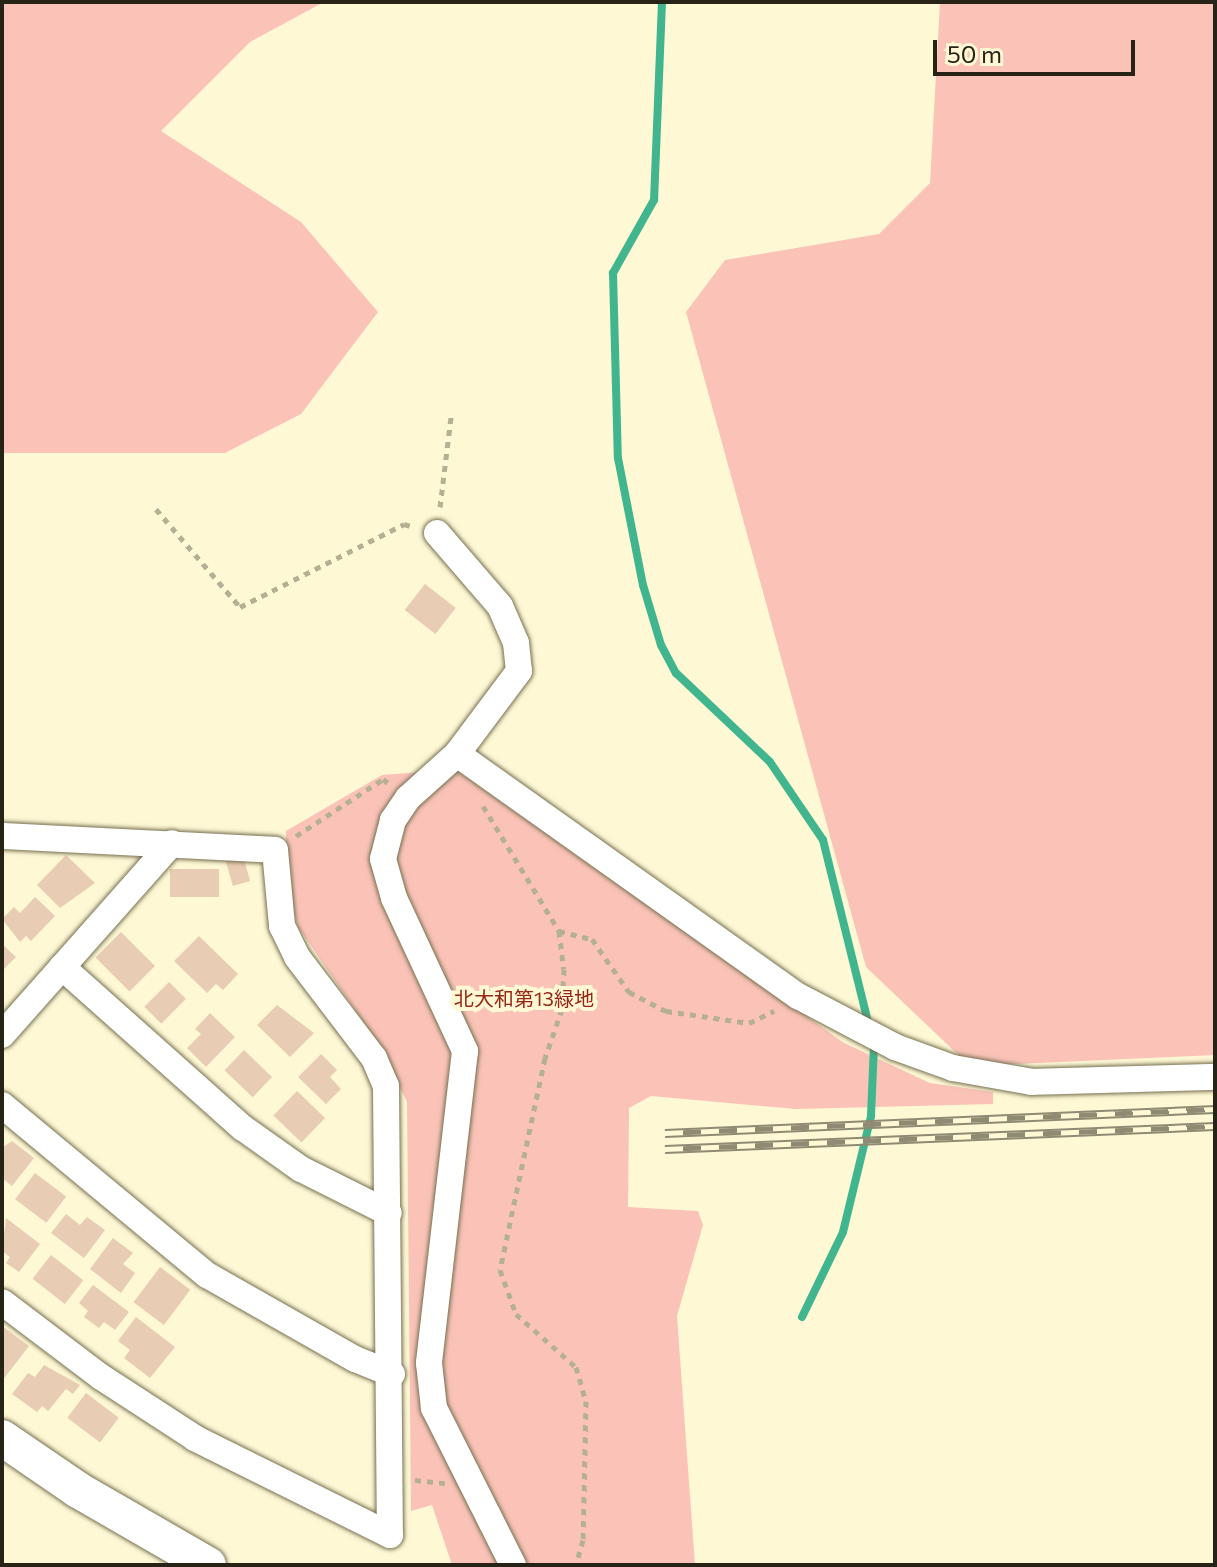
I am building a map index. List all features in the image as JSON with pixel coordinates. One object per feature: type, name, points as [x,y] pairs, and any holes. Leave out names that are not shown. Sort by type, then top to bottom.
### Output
[{"type":"street","points":[[437,533],[500,606],[516,643],[519,671],[457,754],[408,798],[393,820],[383,859],[394,898],[465,1051],[429,1363],[434,1408],[469,1485],[513,1565]]},
{"type":"street","points":[[457,754],[798,996],[895,1047],[953,1068],[1032,1082],[1215,1077]]},
{"type":"street","points":[[2,836],[275,850],[282,926],[297,957],[374,1058],[386,1086],[394,1479],[390,1535],[195,1438],[101,1377],[2,1302]]},
{"type":"street","points":[[2,1035],[172,843]]},
{"type":"street","points":[[62,967],[243,1128],[301,1169],[389,1213]]},
{"type":"street","points":[[2,1105],[207,1275],[355,1359],[392,1374]]},
{"type":"street","points":[[2,1438],[78,1490],[208,1565]]},
{"type":"path","points":[[156,509],[240,607],[404,524],[437,533],[451,417]]},
{"type":"path","points":[[489,776],[481,788],[484,810],[559,931],[562,1009],[542,1073],[500,1270],[516,1314],[576,1367],[586,1401],[583,1540],[576,1565]]},
{"type":"path","points":[[275,850],[383,779],[408,798]]},
{"type":"path","points":[[559,931],[592,939],[629,992],[666,1011],[749,1023],[798,996]]},
{"type":"path","points":[[394,1479],[469,1485]]},
{"type":"green space","points":[[2,2],[324,2],[250,42],[161,131],[301,222],[378,312],[301,414],[225,453],[2,453]]},
{"type":"green space","points":[[940,2],[1215,2],[1215,1055],[970,1066],[866,967],[686,312],[725,260],[879,234],[930,183]]},
{"type":"green space","name":"北大和第13緑地","points":[[462,769],[844,1043],[930,1083],[993,1092],[993,1104],[796,1109],[651,1096],[629,1108],[628,1207],[698,1211],[703,1225],[677,1316],[695,1565],[452,1565],[432,1505],[411,1511],[407,1102],[380,1046],[298,927],[285,882],[286,831],[382,775]]},
{"type":"building","points":[[425,584],[456,608],[435,634],[405,610]]},
{"type":"building","points":[[66,855],[95,883],[60,908],[37,885]]},
{"type":"building","points":[[243,856],[250,881],[233,886],[226,861]]},
{"type":"building","points":[[170,869],[219,869],[219,897],[170,897]]},
{"type":"building","points":[[35,897],[55,916],[31,941],[26,936],[20,942],[2,919],[14,907],[20,913]]},
{"type":"building","points":[[121,932],[155,966],[129,991],[96,957]]},
{"type":"building","points":[[199,936],[238,974],[223,990],[216,984],[207,993],[174,961]]},
{"type":"building","points":[[2,944],[16,957],[2,971]]},
{"type":"building","points":[[169,982],[186,999],[161,1024],[144,1007]]},
{"type":"building","points":[[277,1005],[314,1033],[290,1057],[257,1025]]},
{"type":"building","points":[[210,1013],[235,1037],[206,1067],[187,1048],[201,1034],[195,1029]]},
{"type":"building","points":[[244,1050],[272,1077],[253,1097],[225,1070]]},
{"type":"building","points":[[321,1054],[337,1070],[330,1077],[341,1089],[326,1104],[298,1077]]},
{"type":"building","points":[[297,1091],[325,1118],[301,1143],[273,1115]]},
{"type":"building","points":[[12,1141],[34,1158],[12,1186],[2,1178],[2,1148]]},
{"type":"building","points":[[35,1173],[66,1196],[46,1223],[15,1199]]},
{"type":"building","points":[[66,1214],[80,1225],[87,1217],[105,1230],[84,1258],[51,1233]]},
{"type":"building","points":[[6,1218],[40,1244],[19,1272],[6,1263],[10,1257],[2,1251]]},
{"type":"building","points":[[113,1238],[133,1253],[123,1264],[135,1273],[121,1293],[90,1269]]},
{"type":"building","points":[[51,1255],[83,1280],[65,1304],[33,1279]]},
{"type":"building","points":[[160,1267],[190,1290],[164,1325],[134,1302]]},
{"type":"building","points":[[93,1285],[129,1312],[115,1330],[104,1322],[99,1328],[84,1317],[88,1311],[79,1303]]},
{"type":"building","points":[[136,1317],[175,1347],[150,1378],[124,1358],[130,1350],[118,1341]]},
{"type":"building","points":[[2,1326],[29,1346],[2,1381]]},
{"type":"building","points":[[44,1365],[80,1385],[73,1394],[66,1389],[48,1411],[42,1406],[37,1412],[12,1394],[28,1373],[35,1377]]},
{"type":"building","points":[[86,1393],[119,1418],[100,1442],[67,1418]]},
{"type":"waterway","points":[[662,2],[654,200],[613,273],[618,458],[643,585],[661,645],[676,673],[770,762],[823,840],[869,1026]]},
{"type":"waterway","points":[[802,1317],[843,1232],[871,1116],[874,1043]]},
{"type":"railway","points":[[665,1133],[1215,1109]]},
{"type":"railway","points":[[665,1149],[1215,1126]]}]
